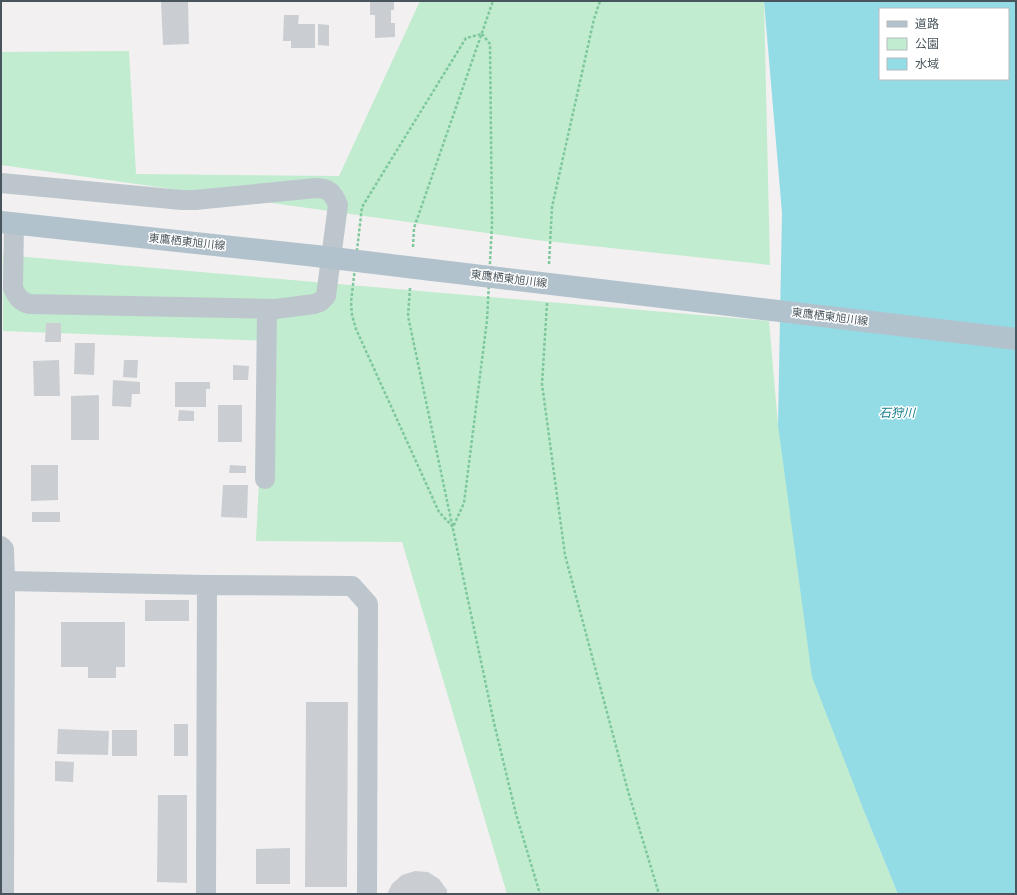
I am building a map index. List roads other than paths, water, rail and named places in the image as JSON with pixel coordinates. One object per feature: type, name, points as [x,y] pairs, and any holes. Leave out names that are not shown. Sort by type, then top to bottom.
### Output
[{"type":"main road","name":"東鷹栖東旭川線","points":[[8,222],[316,256],[1016,339]]},
{"type":"street","points":[[1,183],[182,200],[200,200],[323,188],[329,191],[335,198],[338,205],[326,296],[320,302],[314,304],[276,309],[29,304],[23,302],[17,297],[13,288],[8,222]]},
{"type":"street","points":[[265,479],[268,309]]},
{"type":"street","points":[[1,546],[4,549],[5,581],[2,681],[4,894]]},
{"type":"street","points":[[5,581],[352,586],[368,604],[367,894]]},
{"type":"street","points":[[206,894],[207,585]]},
{"type":"water","name":"石狩川","points":[[764,1],[1016,1],[1016,894],[898,894],[812,677],[778,425],[782,213]]}]
